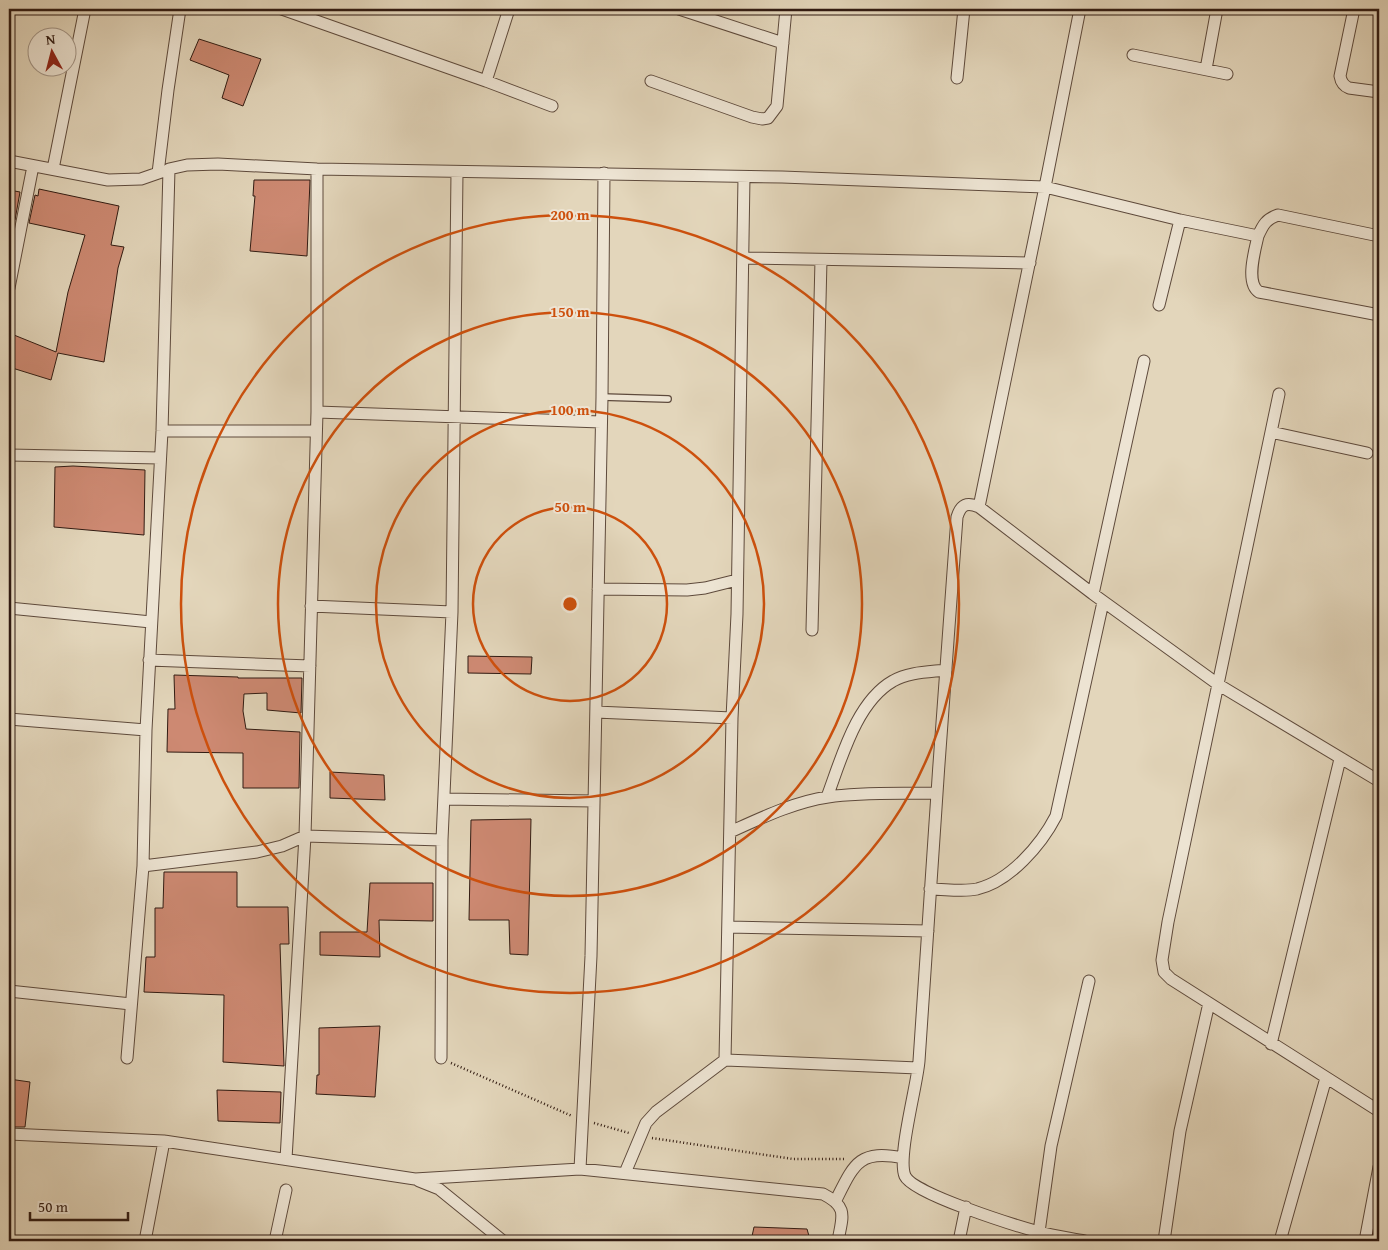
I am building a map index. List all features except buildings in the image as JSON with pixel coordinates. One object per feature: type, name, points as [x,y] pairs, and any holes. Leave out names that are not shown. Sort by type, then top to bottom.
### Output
[{"type":"street","points":[[53,169],[85,9]]},
{"type":"street","points":[[127,1058],[143,866],[150,622],[162,431],[164,171],[168,90],[180,9]]},
{"type":"street","points":[[282,9],[552,106]]},
{"type":"street","points":[[486,81],[509,9]]},
{"type":"street","points":[[679,9],[783,43]]},
{"type":"street","points":[[651,81],[752,117],[768,118],[777,106],[786,9]]},
{"type":"street","points":[[957,78],[964,9]]},
{"type":"street","points":[[979,507],[1080,9]]},
{"type":"street","points":[[1206,69],[1217,9]]},
{"type":"street","points":[[1354,9],[1340,76],[1341,80],[1349,88],[1379,92]]},
{"type":"street","points":[[1133,55],[1227,74]]},
{"type":"street","points":[[9,161],[108,180],[141,179],[187,164],[218,164],[318,169],[604,173],[1045,187],[1180,220],[1258,236]]},
{"type":"street","points":[[9,288],[33,166]]},
{"type":"street","points":[[286,1159],[304,836],[310,666],[317,412],[318,169]]},
{"type":"street","points":[[441,1058],[442,840],[452,612],[457,172]]},
{"type":"street","points":[[580,1169],[591,956],[602,397],[604,173]]},
{"type":"street","points":[[725,1060],[732,718],[737,580],[744,177]]},
{"type":"street","points":[[1379,236],[1278,215],[1269,218],[1264,224],[1258,236],[1252,264],[1253,286],[1260,292],[1379,315]]},
{"type":"street","points":[[1159,305],[1180,220]]},
{"type":"street","points":[[743,258],[1030,263]]},
{"type":"street","points":[[812,630],[821,260]]},
{"type":"street","points":[[1093,594],[1144,361]]},
{"type":"street","points":[[1279,394],[1168,922],[1162,960],[1164,972],[1171,980],[1379,1111]]},
{"type":"street","points":[[317,412],[601,422]]},
{"type":"street","points":[[162,431],[316,431]]},
{"type":"street","points":[[1271,432],[1367,453]]},
{"type":"street","points":[[9,455],[160,458]]},
{"type":"street","points":[[1085,1241],[1038,1237],[966,1207],[938,1198],[910,1182],[905,1176],[903,1158],[918,1068],[936,793],[957,517],[960,509],[966,505],[973,504],[979,507],[1103,602],[1219,685],[1379,781]]},
{"type":"street","points":[[598,589],[687,590],[705,588],[737,580]]},
{"type":"street","points":[[930,889],[976,889],[994,883],[1010,873],[1050,828],[1056,816],[1103,602]]},
{"type":"street","points":[[311,606],[452,612]]},
{"type":"street","points":[[9,608],[150,622]]},
{"type":"street","points":[[149,660],[310,666]]},
{"type":"street","points":[[827,797],[850,736],[865,709],[879,691],[894,680],[913,674],[946,670]]},
{"type":"street","points":[[596,712],[732,718]]},
{"type":"street","points":[[9,719],[146,730]]},
{"type":"street","points":[[1272,1044],[1340,759]]},
{"type":"street","points":[[730,832],[808,801],[827,797],[936,793]]},
{"type":"street","points":[[444,799],[594,802]]},
{"type":"street","points":[[143,866],[257,852],[282,846],[304,836],[442,840]]},
{"type":"street","points":[[728,927],[928,931]]},
{"type":"street","points":[[1038,1237],[1051,1146],[1088,981]]},
{"type":"street","points":[[9,991],[131,1004]]},
{"type":"street","points":[[1164,1241],[1180,1131],[1208,1003]]},
{"type":"street","points":[[624,1173],[646,1123],[656,1112],[725,1060],[918,1068]]},
{"type":"street","points":[[1280,1241],[1326,1078]]},
{"type":"street","points":[[9,1134],[164,1141],[415,1179],[580,1169],[823,1194],[836,1200],[843,1214],[838,1241]]},
{"type":"street","points":[[145,1241],[164,1141]]},
{"type":"street","points":[[836,1200],[848,1176],[860,1160],[872,1155],[885,1154],[903,1158]]},
{"type":"street","points":[[1365,1241],[1379,1167]]},
{"type":"street","points":[[415,1179],[439,1189],[503,1241]]},
{"type":"street","points":[[275,1241],[286,1190]]},
{"type":"street","points":[[959,1241],[966,1207]]},
{"type":"lane","points":[[602,397],[668,399]]}]
